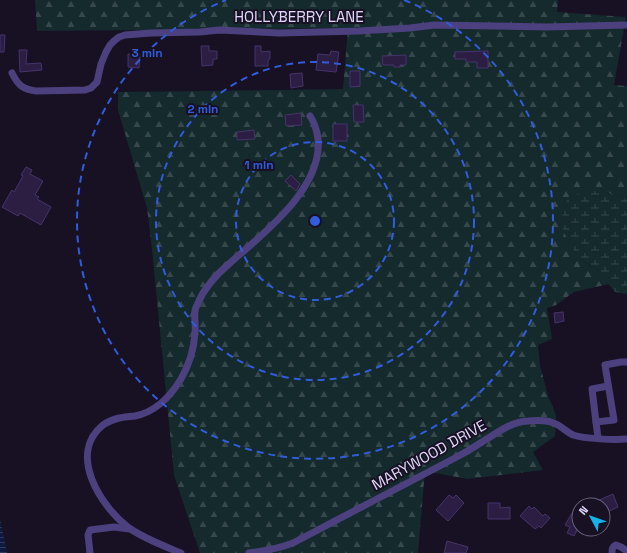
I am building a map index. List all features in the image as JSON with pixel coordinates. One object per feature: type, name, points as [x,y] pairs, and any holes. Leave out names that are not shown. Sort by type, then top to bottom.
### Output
[{"type":"street","name":"HOLLYBERRY LANE","points":[[12,73],[19,85],[29,90],[85,90],[91,88],[97,82],[101,64],[110,45],[119,37],[125,35],[220,30],[279,33],[359,31],[435,25],[547,27],[627,25]]},
{"type":"street","points":[[181,553],[130,529],[112,512],[105,503],[90,475],[87,457],[91,440],[98,430],[108,422],[119,418],[145,413],[156,408],[172,391],[180,379],[190,357],[195,333],[195,311],[205,289],[212,279],[286,212],[304,187],[315,166],[318,154],[318,142],[316,130],[310,116]]},
{"type":"street","points":[[596,422],[614,420],[605,365],[627,362]]},
{"type":"street","points":[[598,438],[592,389],[608,386]]},
{"type":"street","name":"MARYWOOD DRIVE","points":[[249,553],[270,551],[293,543],[454,458],[506,427],[516,423],[533,420],[545,421],[557,424],[574,435],[586,438],[627,439]]},
{"type":"street","points":[[90,553],[88,535],[90,530],[114,527],[130,529]]},
{"type":"street","points":[[612,553],[612,549],[616,545],[627,551]]},
{"type":"green space","points":[[35,0],[558,0],[557,12],[626,17],[614,85],[627,86],[627,200],[601,191],[578,257],[595,268],[609,284],[574,292],[556,305],[547,308],[552,339],[538,345],[540,365],[548,396],[556,415],[555,436],[533,452],[543,470],[467,479],[425,471],[418,553],[200,553],[174,475],[147,208],[118,110],[118,92],[343,89],[348,28],[37,31]]},
{"type":"green space","points":[[584,191],[601,191],[627,200],[627,294],[615,292],[595,268],[578,257],[563,231],[562,208],[568,199]]},
{"type":"water","points":[[0,518],[7,553],[0,553]]},
{"type":"building","points":[[0,35],[5,35],[4,52],[0,52]]},
{"type":"building","points":[[201,46],[209,46],[209,51],[217,51],[217,59],[213,59],[213,65],[202,66]]},
{"type":"building","points":[[255,46],[261,46],[261,52],[270,51],[268,66],[255,66]]},
{"type":"building","points":[[19,50],[27,50],[26,64],[41,63],[42,70],[20,72]]},
{"type":"building","points":[[331,51],[339,52],[336,72],[316,70],[318,54],[330,55]]},
{"type":"building","points":[[488,51],[488,68],[477,68],[477,62],[466,62],[466,59],[455,59],[455,52]]},
{"type":"building","points":[[128,54],[140,55],[139,68],[128,67]]},
{"type":"building","points":[[406,55],[406,65],[394,67],[394,65],[383,65],[382,56]]},
{"type":"building","points":[[350,71],[360,71],[360,86],[350,87]]},
{"type":"building","points":[[302,73],[303,86],[291,88],[290,74]]},
{"type":"building","points":[[353,105],[363,105],[364,122],[354,122]]},
{"type":"building","points":[[301,113],[302,125],[286,126],[285,115]]},
{"type":"building","points":[[333,124],[347,124],[347,141],[333,141]]},
{"type":"building","points":[[254,130],[255,139],[237,140],[237,132]]},
{"type":"building","points":[[26,167],[32,170],[30,174],[43,181],[35,195],[39,197],[37,199],[51,207],[41,225],[20,213],[18,216],[2,207],[12,190],[14,192]]},
{"type":"building","points":[[291,175],[300,184],[296,191],[285,181]]},
{"type":"building","points":[[563,312],[564,321],[555,323],[554,313]]},
{"type":"building","points":[[613,494],[618,507],[611,510],[611,497],[606,497]]},
{"type":"building","points":[[449,495],[453,498],[456,495],[464,503],[448,521],[436,510]]},
{"type":"building","points":[[488,503],[500,503],[500,508],[510,507],[510,519],[488,519]]},
{"type":"building","points":[[529,506],[532,509],[534,507],[543,516],[545,514],[550,518],[541,528],[539,526],[535,529],[520,516]]},
{"type":"building","points":[[571,515],[571,535],[567,533],[570,527],[565,525]]},
{"type":"building","points":[[447,541],[468,547],[466,553],[444,553]]}]
